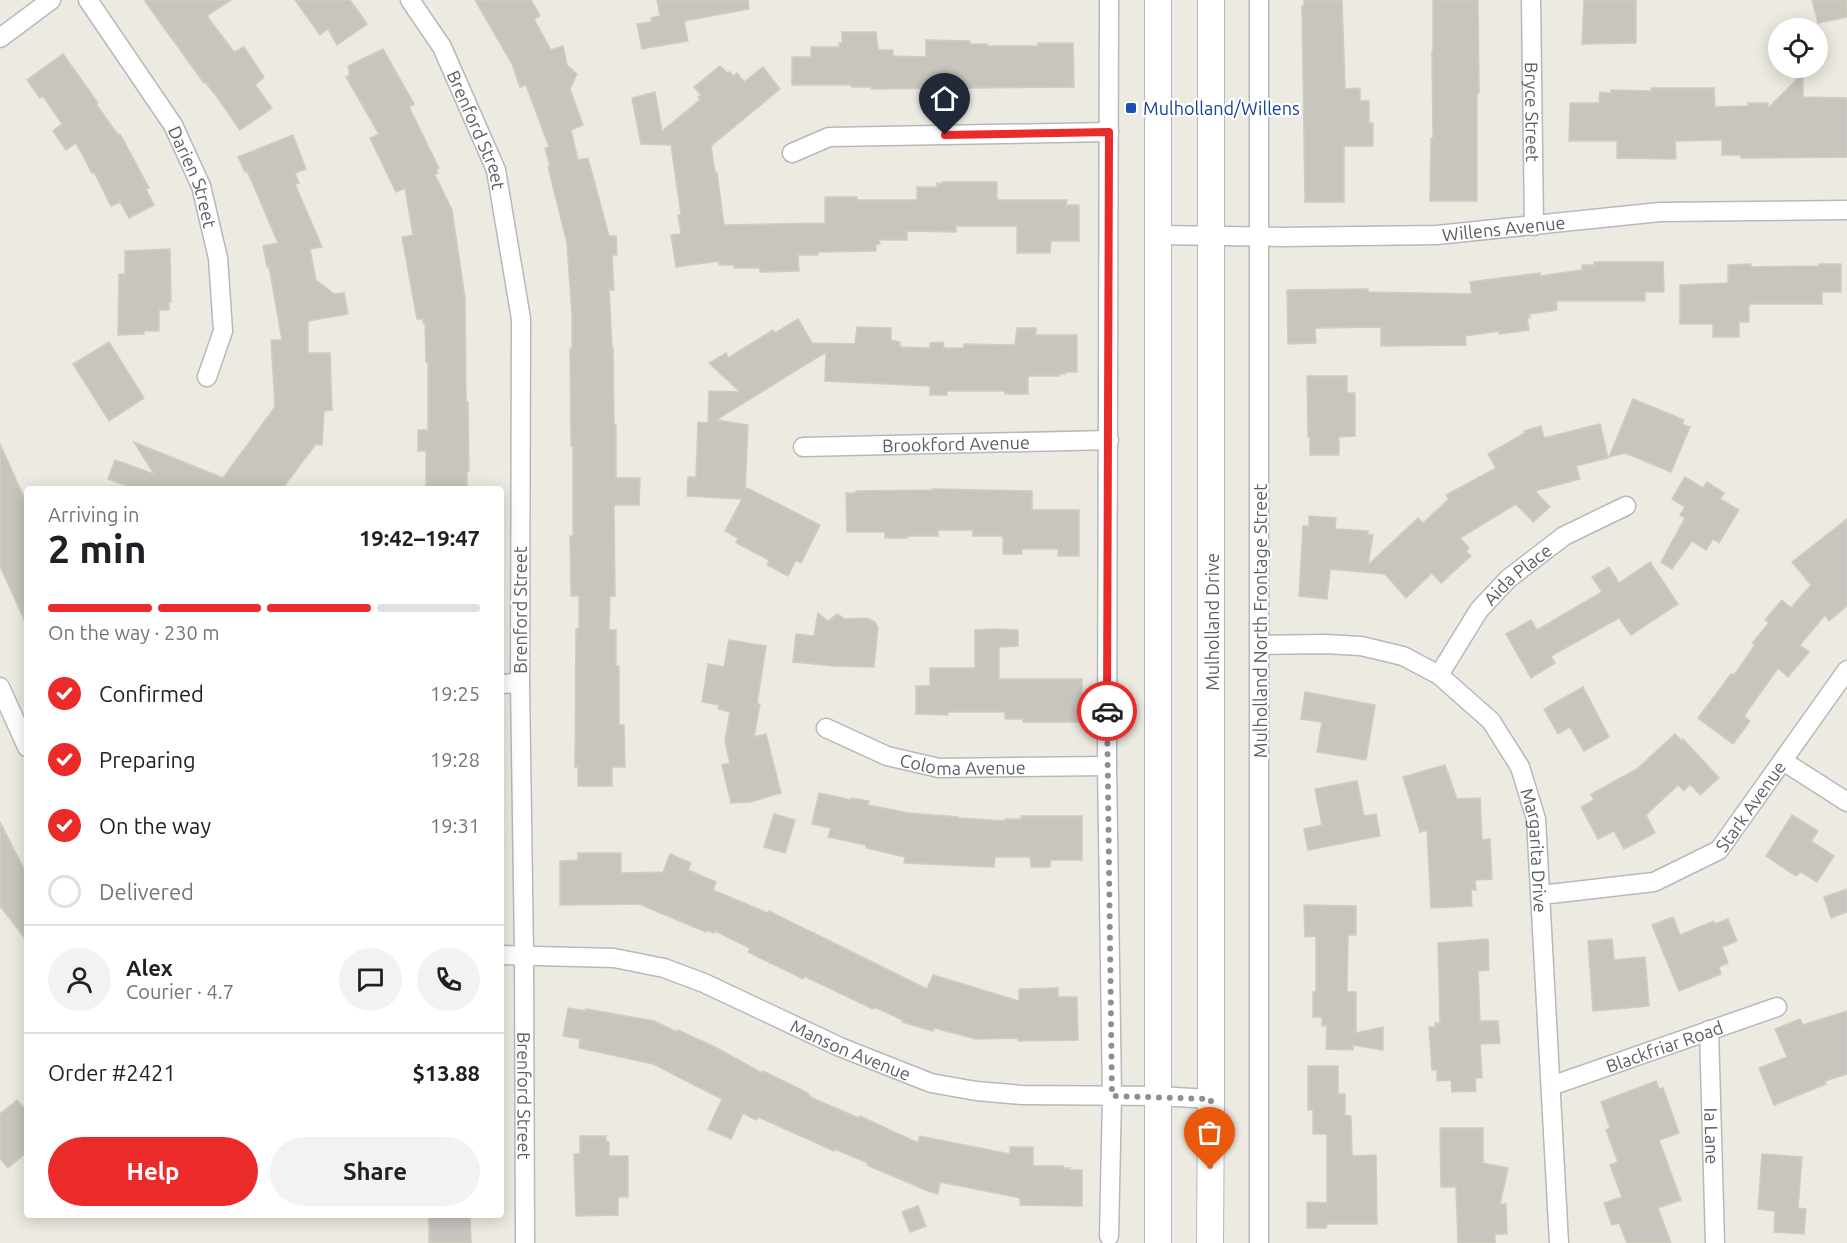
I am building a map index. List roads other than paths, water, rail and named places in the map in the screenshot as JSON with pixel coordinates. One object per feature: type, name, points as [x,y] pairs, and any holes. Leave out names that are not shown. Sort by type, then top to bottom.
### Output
[{"type":"main road","points":[[1158,0],[1158,1243]]},
{"type":"main road","name":"Mulholland Drive","points":[[1210,1243],[1211,0]]},
{"type":"street","points":[[0,38],[51,0]]},
{"type":"street","name":"Darien Street","points":[[88,0],[173,125],[201,186],[218,258],[223,331],[207,377]]},
{"type":"street","name":"Brenford Street","points":[[410,0],[442,47],[496,170],[521,319],[520,684],[525,1243]]},
{"type":"street","points":[[1109,0],[1107,766],[1112,1096],[1109,1236]]},
{"type":"street","name":"Mulholland North Frontage Street","points":[[1258,0],[1260,236],[1259,1243]]},
{"type":"street","name":"Bryce Street","points":[[1531,0],[1534,226]]},
{"type":"street","points":[[792,153],[829,137],[1109,132]]},
{"type":"street","name":"Willens Avenue","points":[[1159,235],[1212,237],[1437,235],[1660,212],[1847,210]]},
{"type":"street","name":"Brookford Avenue","points":[[803,447],[1109,440]]},
{"type":"street","name":"Aida Place","points":[[1439,675],[1479,610],[1508,579],[1564,536],[1626,506]]},
{"type":"street","name":"Margarita Drive","points":[[1260,645],[1361,646],[1403,656],[1439,675],[1491,722],[1520,767],[1536,819],[1559,1243]]},
{"type":"street","name":"Stark Avenue","points":[[1541,895],[1654,882],[1719,850],[1847,670]]},
{"type":"street","points":[[504,684],[520,684]]},
{"type":"street","points":[[0,687],[24,740]]},
{"type":"street","name":"Coloma Avenue","points":[[826,728],[886,756],[939,768],[1107,766]]},
{"type":"street","points":[[1783,761],[1847,802]]},
{"type":"street","name":"Manson Avenue","points":[[504,955],[614,958],[664,968],[705,983],[840,1047],[931,1083],[976,1091],[1022,1095],[1158,1096],[1211,1099]]},
{"type":"street","name":"Blackfriar Road","points":[[1551,1086],[1777,1007]]},
{"type":"street","name":"Ia Lane","points":[[1709,1030],[1715,1243]]},
{"type":"place","name":"Mulholland/Willens","points":[[1131,108]]}]
